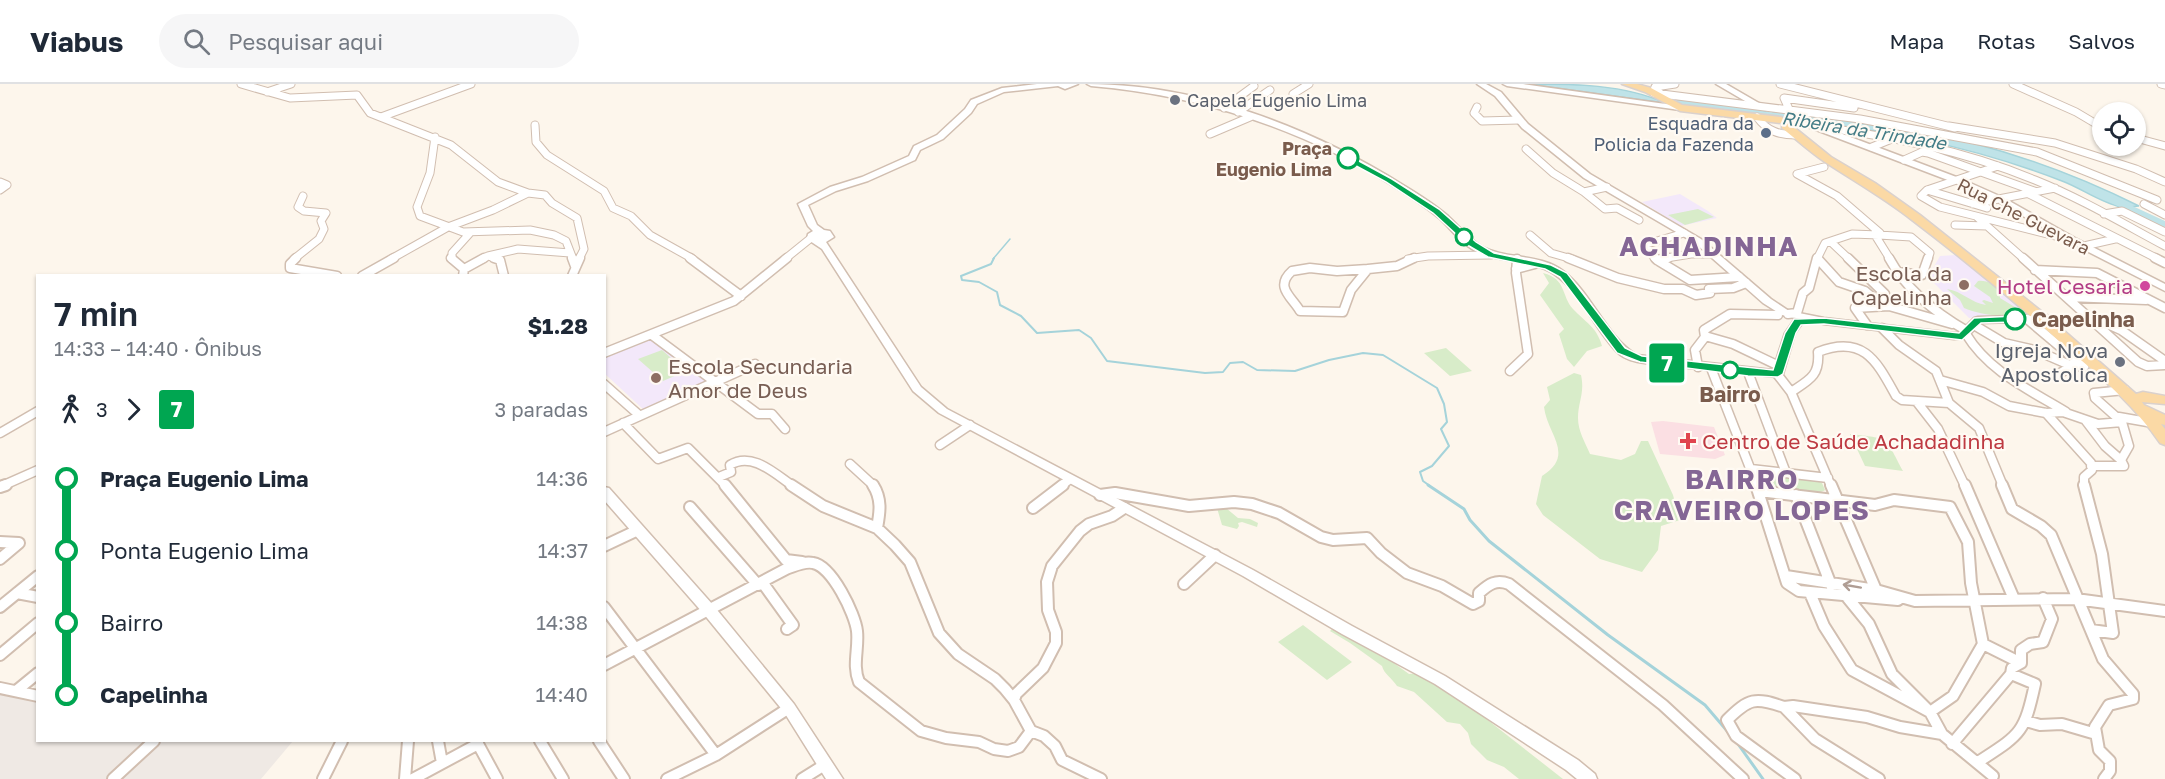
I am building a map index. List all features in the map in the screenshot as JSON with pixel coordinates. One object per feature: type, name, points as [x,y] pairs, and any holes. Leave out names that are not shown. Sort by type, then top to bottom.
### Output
[{"type":"main road","points":[[1627,84],[1655,92],[1677,107],[1757,117],[1787,124],[1934,224],[2039,318]]},
{"type":"main road","points":[[1787,124],[1826,163],[1851,174],[1902,206],[2134,395],[2165,400]]},
{"type":"main road","points":[[2134,395],[2135,405],[2156,419],[2165,440]]},
{"type":"street","points":[[241,84],[290,98],[357,95],[366,110],[435,137],[459,150],[486,176],[501,185],[528,193],[545,195],[552,203],[577,218],[584,249],[583,256],[575,266],[573,274]]},
{"type":"street","points":[[267,92],[290,84]]},
{"type":"street","points":[[381,117],[471,84]]},
{"type":"street","points":[[1074,84],[1067,87],[1059,84],[1002,90],[974,102],[968,111],[940,136],[917,147],[912,158],[865,179],[833,189],[803,204],[819,237],[918,389],[943,411],[1215,555],[1440,680],[1572,765],[1589,779]]},
{"type":"street","points":[[1090,84],[1155,89],[1238,112],[1320,144],[1367,167],[1436,211],[1472,244],[1491,255],[1516,264],[1535,264],[1556,270],[1564,275],[1621,350],[1634,358],[1650,362],[1748,372],[1778,370]]},
{"type":"street","points":[[1293,94],[1309,84]]},
{"type":"street","points":[[1481,84],[1498,94],[1519,120],[1587,176],[1684,233],[1788,317],[1790,333],[1778,370]]},
{"type":"street","points":[[1507,84],[1677,107]]},
{"type":"street","points":[[1699,98],[1676,84],[1655,87],[1654,90],[1655,92],[1699,98],[1760,106],[1788,106],[1859,114],[1877,110]]},
{"type":"street","points":[[1720,84],[1787,124]]},
{"type":"street","points":[[1780,84],[1805,86],[1823,94],[1877,110],[1949,126],[1995,143],[2051,156],[2159,200],[2165,205]]},
{"type":"street","points":[[2013,84],[2092,121]]},
{"type":"street","points":[[352,94],[358,85]]},
{"type":"street","points":[[440,86],[444,93]]},
{"type":"street","points":[[1224,108],[1254,86]]},
{"type":"street","points":[[1238,112],[1270,90]]},
{"type":"street","points":[[1788,106],[1784,98],[1985,143],[1995,143]]},
{"type":"street","points":[[1477,107],[1474,113],[1482,121],[1519,120]]},
{"type":"street","points":[[1210,134],[1250,117]]},
{"type":"street","points":[[1757,117],[1764,128],[1771,131],[1787,124]]},
{"type":"street","name":"Rua Che Guevara","points":[[1787,124],[1813,126],[1839,132],[1956,180],[2001,200],[2165,288]]},
{"type":"street","points":[[535,125],[536,141],[547,155],[580,178],[604,191],[613,208],[631,216],[650,235],[701,264],[721,283],[741,296]]},
{"type":"street","points":[[1949,126],[2040,139],[2136,169],[2165,182]]},
{"type":"street","points":[[1839,132],[1894,138],[1933,146],[1998,166],[2055,188],[2165,246]]},
{"type":"street","points":[[435,137],[434,159],[427,188],[417,207],[420,216],[448,228],[470,233],[531,230],[561,237],[568,245],[575,266]]},
{"type":"street","points":[[1872,147],[1894,138]]},
{"type":"street","points":[[2146,139],[2165,139]]},
{"type":"street","points":[[2146,141],[2165,146]]},
{"type":"street","points":[[1526,149],[1553,173],[1584,192],[1605,209],[1617,208],[1639,220]]},
{"type":"street","points":[[1904,160],[1922,152],[1982,172],[2033,193],[2115,239],[2165,263]]},
{"type":"street","points":[[1826,163],[1797,174],[1837,196],[1880,233],[1874,235]]},
{"type":"street","points":[[1998,166],[1922,192],[1922,196],[1940,207],[2072,240]]},
{"type":"street","points":[[0,182],[7,185],[0,190]]},
{"type":"street","points":[[1584,192],[1607,187]]},
{"type":"street","points":[[1973,204],[2055,188]]},
{"type":"street","points":[[1928,190],[1987,208]]},
{"type":"street","points":[[366,274],[448,228],[528,193]]},
{"type":"street","points":[[303,196],[298,207],[304,211],[326,213],[321,221],[324,229],[320,238],[298,255],[290,264],[290,268],[323,274]]},
{"type":"street","points":[[2159,200],[2143,203],[2165,215]]},
{"type":"street","points":[[2104,214],[2122,211],[2165,232]]},
{"type":"street","points":[[1977,217],[2138,362],[2146,366],[2165,363]]},
{"type":"street","points":[[1955,225],[1987,226]]},
{"type":"street","points":[[470,233],[452,253],[451,259],[464,273],[488,256],[518,249],[570,253]]},
{"type":"street","points":[[1684,233],[1647,244],[1650,253],[1657,260],[1690,279],[1742,280]]},
{"type":"street","points":[[1530,235],[1545,250],[1553,254],[1617,278],[1664,289],[1683,289],[1696,295],[1710,293],[1709,289],[1733,288],[1742,280]]},
{"type":"street","points":[[1874,235],[1883,243],[1885,253],[1898,272],[1954,324]]},
{"type":"street","points":[[1788,317],[1797,313],[1803,294],[1809,288],[1825,243],[1844,236],[1911,237],[1930,253],[1922,275],[1898,272]]},
{"type":"street","points":[[606,352],[710,312],[741,296],[798,250],[819,237]]},
{"type":"street","points":[[2084,246],[2115,239]]},
{"type":"street","points":[[1831,242],[1885,294],[1887,304]]},
{"type":"street","points":[[1553,254],[1556,270]]},
{"type":"street","points":[[1657,260],[1691,254],[1712,254]]},
{"type":"street","points":[[1368,268],[1366,274],[1349,294],[1348,307],[1343,312],[1300,311],[1297,303],[1285,293],[1287,275],[1296,270],[1334,271],[1368,268],[1397,266],[1403,261],[1414,258],[1440,256],[1482,258],[1491,255]]},
{"type":"street","points":[[488,256],[500,261],[503,274]]},
{"type":"street","points":[[1705,336],[1704,330],[1730,314],[1788,317],[1954,336],[1962,336],[1969,330],[1978,320],[2039,318],[2084,367],[2072,366],[2035,350],[2004,343],[1969,330],[1954,324],[1922,318],[1902,308],[1887,304],[1873,298],[1865,291],[1839,282],[1818,259]]},
{"type":"street","points":[[1510,371],[1527,354],[1528,346],[1516,264]]},
{"type":"street","points":[[2035,270],[2097,273],[2165,308]]},
{"type":"street","points":[[2067,297],[2150,300]]},
{"type":"street","points":[[1867,325],[1855,308],[1887,304]]},
{"type":"street","points":[[2085,314],[2124,332],[2165,363]]},
{"type":"street","points":[[1882,328],[1899,345],[1936,371],[1950,403],[1979,428],[2012,509],[2041,526],[2050,535],[2103,659],[2133,694],[2133,699],[2128,702],[2109,705],[2095,727],[2099,750],[2110,761],[2110,771],[2104,779]]},
{"type":"street","points":[[1969,330],[1970,344],[2007,377],[2071,414],[2086,421],[2108,424],[2120,419],[2156,419]]},
{"type":"street","points":[[652,335],[758,414],[772,414],[785,429]]},
{"type":"street","points":[[1698,367],[1694,350],[1705,336]]},
{"type":"street","points":[[1705,336],[1733,344],[1778,370],[1791,392],[1876,590]]},
{"type":"street","points":[[1791,392],[1810,380],[1819,366],[1818,352],[1824,349],[1850,349],[1871,354],[1896,396],[1902,400],[1950,403]]},
{"type":"street","points":[[606,431],[755,363]]},
{"type":"street","points":[[2057,375],[2072,366]]},
{"type":"street","points":[[1710,368],[1747,464],[1751,469],[1787,583],[1791,587],[1810,593],[1916,601],[2076,599],[2165,611]]},
{"type":"street","points":[[1748,372],[1786,473]]},
{"type":"street","points":[[1940,380],[1983,392],[2009,406],[2046,413],[2071,414]]},
{"type":"street","points":[[606,386],[639,415]]},
{"type":"street","points":[[2121,460],[2129,446],[2120,419],[2095,398],[2094,393],[2134,395]]},
{"type":"street","points":[[1917,402],[1932,417],[1942,435],[1989,535],[2014,599]]},
{"type":"street","points":[[0,433],[36,412]]},
{"type":"street","points":[[2046,413],[2092,470],[2083,481],[2102,554],[2113,633],[2091,630]]},
{"type":"street","points":[[2086,421],[2124,466],[2091,466]]},
{"type":"street","points":[[623,423],[658,459],[686,447],[719,477],[786,560],[815,563],[824,568],[848,606],[857,630],[858,653],[854,673],[859,682],[921,731],[946,738],[979,742],[994,749],[1008,751],[1019,747],[1031,731]]},
{"type":"street","points":[[940,445],[970,425]]},
{"type":"street","points":[[719,477],[731,472],[730,465],[736,460],[745,459],[757,462],[823,506],[877,528],[910,562],[939,633],[957,654],[995,679],[1014,700],[1031,731],[1044,736],[1055,746],[1062,760],[1101,779]]},
{"type":"street","points":[[850,465],[877,488],[881,511],[877,528]]},
{"type":"street","points":[[1751,469],[1828,478]]},
{"type":"street","points":[[0,487],[36,471]]},
{"type":"street","points":[[1034,508],[1070,479]]},
{"type":"street","points":[[1759,491],[1875,505],[1886,500],[1894,500],[1950,507],[1968,542],[1971,583],[1983,644],[1953,696],[1930,712]]},
{"type":"street","points":[[1100,495],[1115,494],[1189,506],[1234,502],[1264,507],[1321,537],[1333,540],[1367,538],[1381,553],[1407,573],[1442,586],[1473,604],[1479,601],[1479,593],[1488,585],[1495,580],[1504,581],[1515,587],[1663,705],[1743,779]]},
{"type":"street","points":[[1796,495],[1830,582],[1869,624],[1893,674],[1930,712],[1942,734],[1993,776]]},
{"type":"street","points":[[606,496],[708,609],[789,708],[835,779]]},
{"type":"street","points":[[690,507],[794,625],[787,629]]},
{"type":"street","points":[[1014,700],[1016,694],[1043,668],[1056,643],[1056,632],[1048,610],[1047,582],[1052,566],[1080,531],[1089,524],[1112,516],[1124,508]]},
{"type":"street","points":[[606,545],[638,530]]},
{"type":"street","points":[[0,542],[19,543],[0,560]]},
{"type":"street","points":[[1184,584],[1215,555]]},
{"type":"street","points":[[606,664],[802,562]]},
{"type":"street","points":[[1786,576],[1876,590],[1916,601]]},
{"type":"street","points":[[0,607],[36,578]]},
{"type":"street","points":[[17,593],[36,597]]},
{"type":"street","points":[[1810,593],[1824,626],[1845,662],[1859,676],[1930,712]]},
{"type":"street","points":[[2021,663],[2021,650],[2030,644],[2043,642],[2052,619],[2043,598]]},
{"type":"street","points":[[606,610],[716,755]]},
{"type":"street","points":[[0,654],[36,625]]},
{"type":"street","points":[[1983,644],[2021,663]]},
{"type":"street","points":[[1952,744],[2011,674],[2012,668],[2021,663]]},
{"type":"street","points":[[1874,682],[1893,674]]},
{"type":"street","points":[[1978,762],[2015,735],[2026,721],[2036,684],[2011,674]]},
{"type":"street","points":[[16,692],[36,675]]},
{"type":"street","points":[[0,688],[36,696]]},
{"type":"street","points":[[1795,779],[1736,735],[1729,727],[1727,720],[1746,700],[1755,698],[1784,707],[1793,706],[1868,717],[1900,727],[1942,734]]},
{"type":"street","points":[[1784,707],[1797,724],[1815,739],[1879,779]]},
{"type":"street","points":[[668,779],[681,777],[789,708]]},
{"type":"street","points":[[2026,721],[2040,725],[2062,724],[2096,734]]},
{"type":"street","points":[[113,779],[153,742]]},
{"type":"street","points":[[323,779],[342,742]]},
{"type":"street","points":[[405,779],[408,742]]},
{"type":"street","points":[[438,742],[442,763]]},
{"type":"street","points":[[541,742],[563,779]]},
{"type":"street","points":[[600,742],[624,779]]},
{"type":"street","points":[[412,779],[478,743],[495,778]]},
{"type":"street","points":[[802,779],[826,764]]},
{"type":"shaded area","points":[[1680,194],[1717,218],[1681,226],[1642,202]]},
{"type":"shaded area","name":"Escola da Capelinha","points":[[1956,255],[2030,316],[1969,318],[1928,277],[1940,256]]},
{"type":"shaded area","name":"Escola Secundaria Amor de Deus","points":[[650,338],[708,382],[644,410],[606,375],[606,354]]},
{"type":"shaded area","name":"Centro de Saúde Achadadinha","points":[[1663,421],[1714,427],[1725,455],[1715,459],[1660,454],[1651,422]]},
{"type":"shaded area","points":[[0,692],[36,701],[36,742],[292,742],[261,779],[0,779]]},
{"type":"green space","points":[[1698,209],[1714,217],[1685,225],[1668,215]]},
{"type":"green space","points":[[1543,273],[1556,279],[1569,304],[1594,329],[1600,339],[1602,346],[1587,351],[1574,367],[1567,359],[1559,334],[1564,329],[1540,295],[1549,283]]},
{"type":"green space","points":[[1978,281],[1995,286],[2000,290],[2000,298],[2023,312],[2002,316],[1970,310],[1964,308],[1960,300],[1947,289],[1981,304],[1986,305],[1982,301],[1984,300],[1993,303],[1990,297],[1974,286]]},
{"type":"green space","points":[[1446,348],[1472,371],[1450,376],[1424,353]]},
{"type":"green space","points":[[662,350],[686,371],[663,381],[638,359]]},
{"type":"green space","points":[[1574,373],[1581,375],[1578,423],[1590,454],[1621,460],[1635,454],[1641,441],[1648,441],[1673,495],[1680,520],[1661,526],[1658,550],[1642,572],[1600,559],[1543,515],[1536,504],[1542,476],[1552,468],[1557,460],[1558,452],[1544,407],[1550,400],[1547,387]]},
{"type":"green space","points":[[1850,434],[1879,438],[1884,441],[1903,471],[1865,466]]},
{"type":"green space","points":[[1765,472],[1816,480],[1822,483],[1825,490],[1812,493],[1782,489],[1761,480],[1760,475]]},
{"type":"green space","points":[[1217,508],[1226,508],[1238,518],[1250,519],[1258,523],[1257,527],[1242,522],[1238,523],[1237,529],[1222,525]]},
{"type":"green space","points":[[1303,625],[1352,662],[1327,680],[1278,642]]},
{"type":"green space","points":[[1333,628],[1391,661],[1409,674],[1420,673],[1466,703],[1563,779],[1519,779],[1504,767],[1487,760],[1471,744],[1468,733],[1460,724],[1447,722],[1414,692],[1397,686],[1382,666],[1330,631]]},
{"type":"water","points":[[1527,84],[1598,86],[1633,92],[1665,103]]},
{"type":"water","points":[[1662,96],[1759,108],[1771,115],[1677,105]]},
{"type":"water","points":[[1768,109],[1896,127],[1972,143],[2057,170],[2139,206],[2125,208],[2114,205],[2027,168],[1958,148],[1889,133],[1782,118]]},
{"type":"waterway","name":"Ribeira da Trindade","points":[[1733,111],[1797,118]]},
{"type":"waterway","name":"Ribeira da Trindade","points":[[2113,200],[2165,225]]},
{"type":"waterway","points":[[993,259],[1010,239]]},
{"type":"waterway","points":[[994,258],[991,264],[961,276],[962,280],[979,282],[997,292],[1000,305],[1021,316],[1037,333],[1079,330],[1091,338],[1107,361],[1205,373],[1223,372],[1230,363],[1243,362],[1257,370],[1295,371],[1329,360],[1363,353],[1383,355],[1437,388],[1444,404],[1447,422],[1441,429],[1449,446],[1432,466],[1420,472],[1423,481],[1430,486]]},
{"type":"waterway","points":[[1428,485],[1464,509],[1470,520],[1489,541],[1608,635],[1705,705],[1728,732]]},
{"type":"waterway","points":[[1738,744],[1763,779]]},
{"type":"bus line","name":"7","points":[[1348,158],[1389,180],[1436,211],[1472,244],[1491,255],[1548,267],[1564,275],[1621,350],[1634,358],[1650,362],[1778,374],[1790,333],[1798,322],[1824,321],[1906,332],[1962,336],[1978,320],[2015,319]]},
{"type":"place","name":"Capela Eugenio Lima","points":[[1175,100]]},
{"type":"place","name":"Esquadra da Policia da Fazenda","points":[[1766,133]]},
{"type":"place","name":"Praça Eugenio Lima","points":[[1348,158]]},
{"type":"place","name":"Escola da Capelinha","points":[[1964,285]]},
{"type":"place","name":"Hotel Cesaria","points":[[2145,286]]},
{"type":"place","name":"Capelinha","points":[[2015,319]]},
{"type":"place","name":"Igreja Nova Apostolica","points":[[2120,362]]},
{"type":"place","name":"Bairro","points":[[1730,370]]},
{"type":"place","name":"Escola Secundaria Amor de Deus","points":[[656,378]]},
{"type":"place","name":"Centro de Saúde Achadadinha","points":[[1688,441]]},
{"type":"district","name":"ACHADINHA","points":[[1709,246]]},
{"type":"district","name":"BAIRRO CRAVEIRO LOPES","points":[[1742,494]]}]
